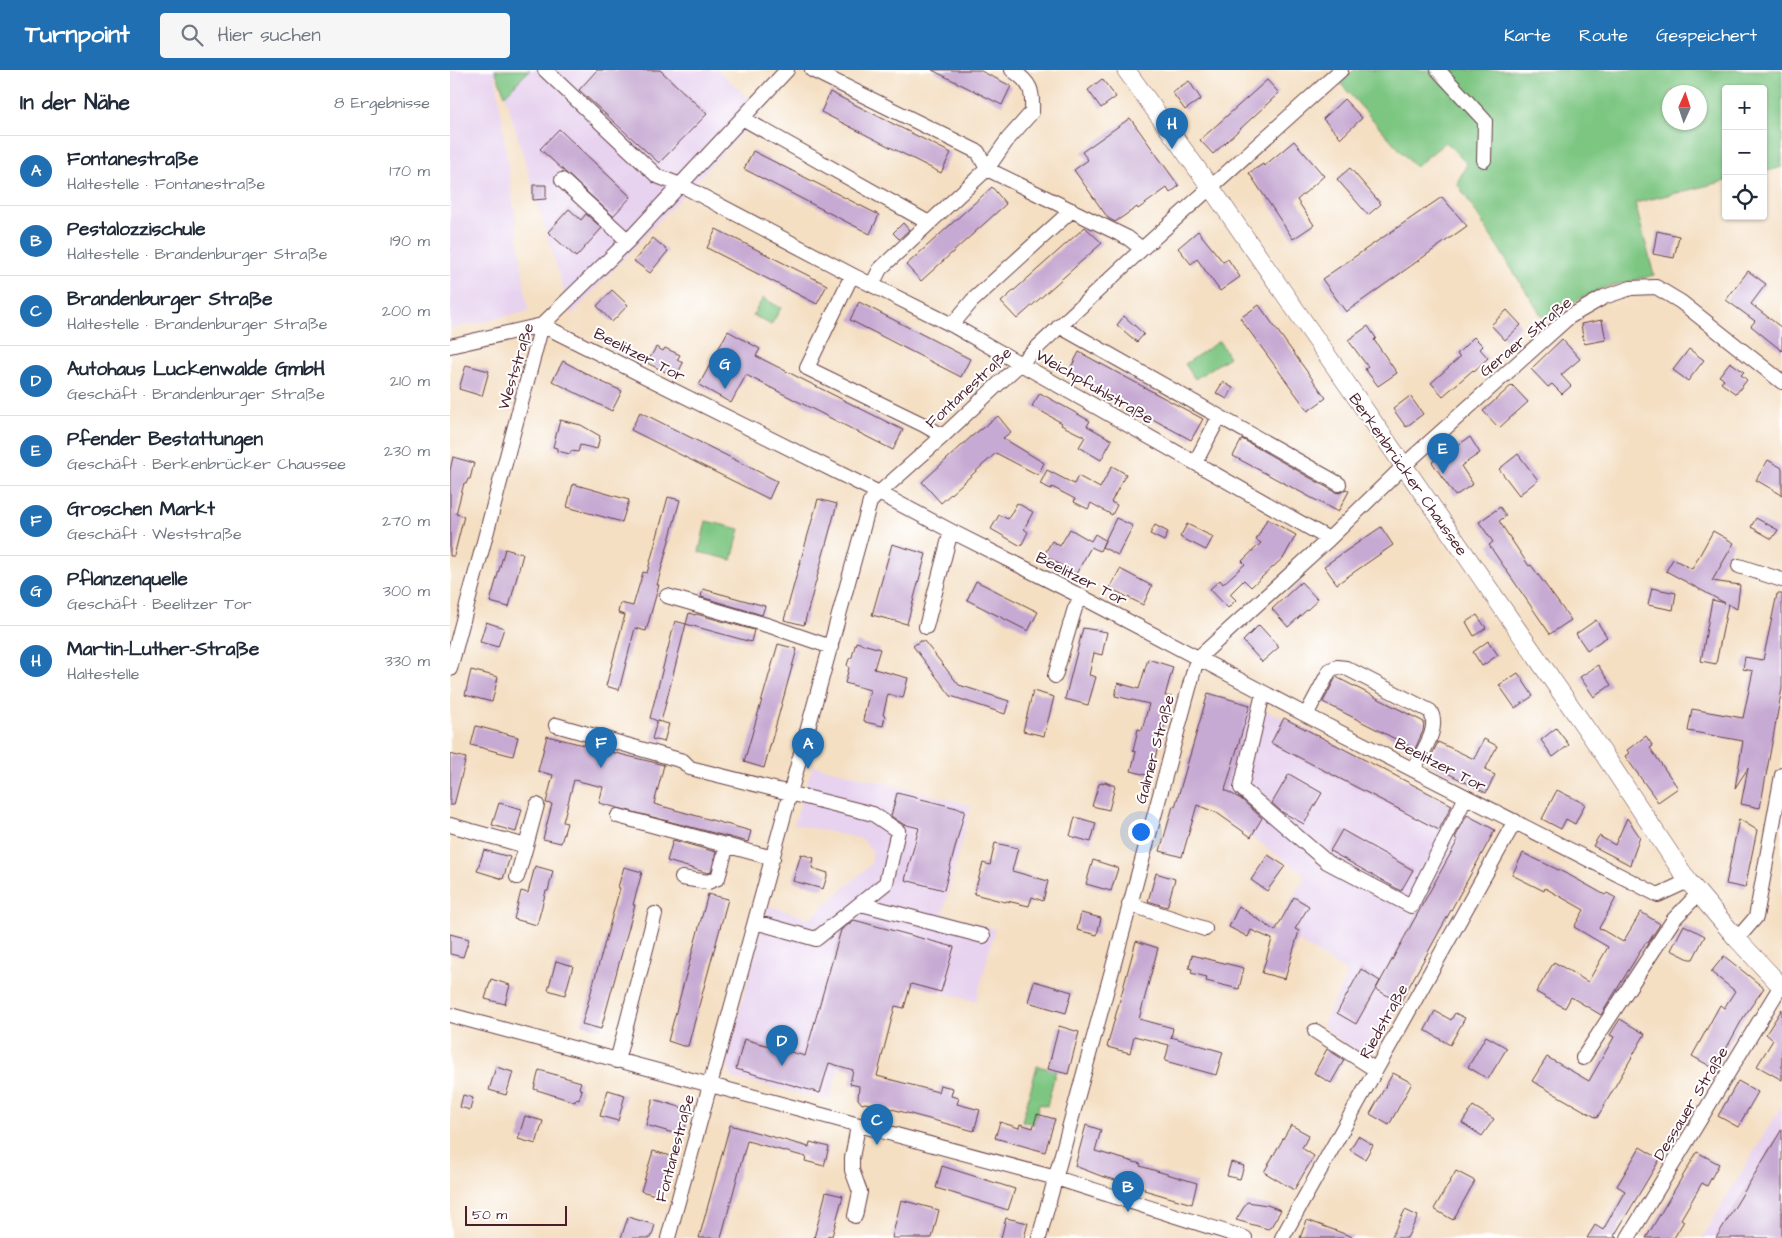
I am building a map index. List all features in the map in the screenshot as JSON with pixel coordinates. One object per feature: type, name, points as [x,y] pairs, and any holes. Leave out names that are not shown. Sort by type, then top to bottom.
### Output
[{"type":"main road","name":"Berkenbrücker Chaussee","points":[[1126,70],[1211,188],[1694,887],[1737,939],[1782,986]]},
{"type":"street","name":"Weichpfuhlstraße","points":[[545,70],[656,176],[682,185],[852,275],[952,325],[1329,539]]},
{"type":"street","name":"Weststraße","points":[[450,669],[542,325],[682,185],[787,70]]},
{"type":"street","points":[[812,70],[978,152],[987,169],[1128,238],[1142,249]]},
{"type":"street","points":[[872,285],[880,269],[987,169],[1008,139],[1032,112],[1032,94],[1025,79],[1012,70]]},
{"type":"street","name":"Fontanestraße","points":[[668,1238],[870,502],[1142,249],[1341,70]]},
{"type":"street","points":[[1438,70],[1485,121],[1484,160]]},
{"type":"street","points":[[742,118],[929,223]]},
{"type":"street","points":[[562,180],[628,241]]},
{"type":"street","points":[[952,325],[972,301],[1072,210]]},
{"type":"street","points":[[852,275],[807,368],[924,425],[942,436]]},
{"type":"street","name":"Geraer Straße","points":[[1404,467],[1569,317],[1604,297],[1631,288],[1656,287],[1681,302],[1782,382]]},
{"type":"street","points":[[450,346],[542,325]]},
{"type":"street","name":"Beelitzer Tor","points":[[542,325],[1082,597],[1196,659],[1658,895],[1694,887]]},
{"type":"street","points":[[1060,326],[1339,484]]},
{"type":"street","points":[[1195,463],[1220,417]]},
{"type":"street","points":[[1196,659],[1329,539],[1404,467]]},
{"type":"street","points":[[926,628],[951,532]]},
{"type":"street","points":[[1739,566],[1782,580]]},
{"type":"street","points":[[667,596],[770,626],[831,647]]},
{"type":"street","points":[[1055,676],[1075,608],[1082,597]]},
{"type":"street","name":"Galmer Straße","points":[[1039,1238],[1196,659]]},
{"type":"street","points":[[1306,715],[1330,670],[1337,667],[1346,668],[1430,711],[1433,727],[1413,770]]},
{"type":"street","points":[[1263,693],[1241,788],[1327,862],[1411,906],[1466,797]]},
{"type":"street","points":[[556,725],[683,761],[690,768],[873,814],[898,831],[886,883],[816,939],[754,922]]},
{"type":"street","points":[[1737,939],[1756,917],[1782,775]]},
{"type":"street","points":[[517,878],[537,805]]},
{"type":"street","points":[[618,816],[773,858]]},
{"type":"street","name":"Riedstraße","points":[[1282,1238],[1516,821]]},
{"type":"street","points":[[450,825],[526,846]]},
{"type":"street","points":[[682,878],[708,882],[718,878],[727,846]]},
{"type":"street","points":[[1583,1058],[1694,887]]},
{"type":"street","points":[[861,904],[983,936]]},
{"type":"street","points":[[1129,904],[1205,929]]},
{"type":"street","points":[[617,1061],[655,914]]},
{"type":"street","name":"Dessauer Straße","points":[[1628,1238],[1782,986]]},
{"type":"street","points":[[450,1015],[1056,1178],[1245,1238]]},
{"type":"street","points":[[1315,1031],[1376,1070]]},
{"type":"street","points":[[855,1216],[860,1192],[852,1170],[852,1158],[858,1126]]},
{"type":"shaded area","points":[[450,70],[495,70],[528,311],[450,329]]},
{"type":"shaded area","points":[[530,70],[718,70],[762,111],[571,315],[505,95]]},
{"type":"shaded area","points":[[1208,693],[1250,705],[1284,718],[1460,809],[1495,830],[1369,1058],[1333,1036],[1323,1024],[1348,973],[1276,927],[1306,875],[1217,813],[1179,796]]},
{"type":"shaded area","points":[[813,765],[971,805],[943,913],[995,929],[976,1002],[911,984],[904,1008],[895,1006],[846,1068],[839,1066],[829,1100],[732,1078],[727,1063],[768,905],[810,919],[871,864],[873,852],[862,839],[794,824]]},
{"type":"shaded area","points":[[1782,1105],[1782,1238],[1702,1238],[1712,1221]]},
{"type":"green space","points":[[495,70],[530,70],[505,95]]},
{"type":"green space","points":[[1354,70],[1782,70],[1782,167],[1767,171],[1767,85],[1722,85],[1722,182],[1635,203],[1654,275],[1600,289],[1543,318],[1457,183],[1467,164],[1446,142],[1415,167],[1340,83]]},
{"type":"green space","points":[[763,298],[781,308],[771,325],[753,315]]},
{"type":"green space","points":[[1219,341],[1229,357],[1195,379],[1185,364]]},
{"type":"green space","points":[[706,521],[740,529],[732,560],[699,552]]},
{"type":"green space","points":[[1037,1066],[1056,1070],[1047,1106],[1039,1104],[1034,1124],[1022,1121]]},
{"type":"building","points":[[597,70],[660,70],[707,114],[659,163],[579,90]]},
{"type":"building","points":[[932,70],[979,70],[1011,86],[1002,105]]},
{"type":"building","points":[[1102,79],[1116,97],[1101,108],[1088,90]]},
{"type":"building","points":[[1267,80],[1279,93],[1213,154],[1200,140]]},
{"type":"building","points":[[1189,81],[1201,99],[1185,110],[1172,92]]},
{"type":"building","points":[[830,92],[951,153],[941,173],[821,112]]},
{"type":"building","points":[[1344,99],[1362,118],[1341,138],[1323,119]]},
{"type":"building","points":[[1130,118],[1179,186],[1170,193],[1167,188],[1138,209],[1137,207],[1115,222],[1108,218],[1074,170],[1088,160],[1082,152]]},
{"type":"building","points":[[559,129],[631,197],[613,216],[540,149]]},
{"type":"building","points":[[1294,141],[1324,176],[1297,200],[1314,225],[1293,239],[1249,173],[1263,164],[1264,166]]},
{"type":"building","points":[[753,151],[879,215],[870,234],[744,169]]},
{"type":"building","points":[[1350,168],[1381,204],[1368,215],[1337,179]]},
{"type":"building","points":[[533,185],[546,185],[546,199],[533,200]]},
{"type":"building","points":[[992,187],[1006,204],[921,281],[906,265]]},
{"type":"building","points":[[1442,197],[1467,226],[1346,312],[1322,279]]},
{"type":"building","points":[[569,209],[581,220],[586,214],[602,228],[576,257],[548,232]]},
{"type":"building","points":[[903,223],[909,230],[899,239],[893,233]]},
{"type":"building","points":[[1085,227],[1102,243],[1017,319],[1001,302]]},
{"type":"building","points":[[716,229],[827,285],[817,304],[707,248]]},
{"type":"building","points":[[1198,231],[1223,262],[1228,259],[1240,277],[1220,291],[1197,259],[1191,264],[1178,248]]},
{"type":"building","points":[[1657,231],[1679,236],[1674,258],[1653,254]]},
{"type":"building","points":[[653,238],[668,251],[650,273],[634,261]]},
{"type":"building","points":[[1748,271],[1766,284],[1751,304],[1782,328],[1782,351],[1751,326],[1755,321],[1726,300]]},
{"type":"building","points":[[612,290],[628,305],[612,322],[597,306]]},
{"type":"building","points":[[859,302],[970,359],[961,377],[850,320]]},
{"type":"building","points":[[1259,305],[1326,398],[1308,411],[1240,318]]},
{"type":"building","points":[[1507,310],[1521,325],[1505,340],[1491,325]]},
{"type":"building","points":[[1124,316],[1144,334],[1137,342],[1117,325]]},
{"type":"building","points":[[1602,320],[1606,340],[1584,344],[1581,324]]},
{"type":"building","points":[[1368,326],[1376,338],[1374,340],[1397,373],[1378,386],[1365,369],[1368,367],[1348,340]]},
{"type":"building","points":[[728,331],[760,349],[756,356],[903,430],[893,450],[746,375],[731,403],[699,385]]},
{"type":"building","points":[[1474,337],[1483,346],[1480,349],[1488,358],[1443,396],[1431,383],[1460,357],[1457,354]]},
{"type":"building","points":[[1562,339],[1580,359],[1561,375],[1571,386],[1562,394],[1552,384],[1548,387],[1531,369]]},
{"type":"building","points":[[656,347],[663,351],[665,348],[680,355],[677,360],[683,363],[676,377],[647,363]]},
{"type":"building","points":[[1689,349],[1704,360],[1688,381],[1673,370]]},
{"type":"building","points":[[1079,352],[1203,419],[1191,440],[1068,373]]},
{"type":"building","points":[[563,361],[622,391],[612,411],[552,381]]},
{"type":"building","points":[[1730,362],[1744,372],[1741,375],[1747,380],[1736,394],[1721,383],[1724,379],[1719,376]]},
{"type":"building","points":[[466,365],[489,371],[482,396],[459,389]]},
{"type":"building","points":[[1223,382],[1233,388],[1227,399],[1216,393]]},
{"type":"building","points":[[1512,385],[1528,402],[1499,428],[1483,411]]},
{"type":"building","points":[[1040,393],[1090,421],[1087,426],[1112,440],[1101,460],[1079,447],[1085,437],[1061,425],[1062,423],[1032,406]]},
{"type":"building","points":[[1410,396],[1423,414],[1406,427],[1393,409]]},
{"type":"building","points":[[640,412],[777,481],[769,499],[631,430]]},
{"type":"building","points":[[998,416],[1011,432],[1003,438],[1044,463],[1038,475],[996,453],[941,503],[922,482],[972,436]]},
{"type":"building","points":[[560,420],[581,425],[600,436],[597,449],[580,445],[578,452],[571,451],[570,454],[557,451],[557,448],[553,447]]},
{"type":"building","points":[[1470,437],[1480,453],[1461,466],[1473,484],[1455,496],[1432,462]]},
{"type":"building","points":[[1242,439],[1335,492],[1340,493],[1346,489],[1349,491],[1338,512],[1233,456]]},
{"type":"building","points":[[1518,454],[1538,480],[1519,495],[1499,469]]},
{"type":"building","points":[[453,457],[474,463],[470,479],[468,479],[466,484],[464,483],[456,514],[464,516],[454,556],[450,556],[450,470]]},
{"type":"building","points":[[1768,460],[1782,468],[1782,495],[1756,480]]},
{"type":"building","points":[[1112,466],[1126,474],[1111,502],[1117,505],[1112,515],[1091,503],[1088,509],[1074,502],[1075,499],[1052,487],[1051,489],[1040,484],[1047,470],[1074,484],[1078,476],[1100,488]]},
{"type":"building","points":[[573,484],[629,500],[622,522],[567,507]]},
{"type":"building","points":[[668,497],[680,500],[657,585],[659,585],[646,631],[635,628],[619,690],[606,686],[625,615],[618,613],[620,603],[633,606],[643,572],[647,573]]},
{"type":"building","points":[[818,499],[837,504],[804,625],[784,620]]},
{"type":"building","points":[[1017,503],[1033,512],[1024,529],[1028,532],[1021,546],[991,529],[999,515],[1008,519]]},
{"type":"building","points":[[1500,507],[1506,516],[1499,521],[1529,566],[1531,565],[1571,620],[1550,634],[1489,545],[1493,542],[1479,522]]},
{"type":"building","points":[[1116,518],[1133,526],[1118,555],[1102,547]]},
{"type":"building","points":[[1756,518],[1778,530],[1772,539],[1751,527]]},
{"type":"building","points":[[1267,519],[1296,535],[1284,557],[1251,587],[1244,580],[1230,594],[1236,600],[1228,608],[1210,589],[1220,580],[1223,584],[1245,564],[1242,561],[1261,543],[1256,540]]},
{"type":"building","points":[[1187,524],[1213,537],[1206,550],[1180,537]]},
{"type":"building","points":[[1155,525],[1168,532],[1164,541],[1150,534]]},
{"type":"building","points":[[1381,527],[1393,545],[1337,584],[1324,566]]},
{"type":"building","points":[[1070,529],[1091,541],[1095,534],[1105,540],[1100,551],[1091,547],[1076,574],[1044,555],[1052,541],[1060,546]]},
{"type":"building","points":[[1713,531],[1734,543],[1712,581],[1740,585],[1737,609],[1728,604],[1716,664],[1701,661],[1712,600],[1725,603],[1666,571],[1673,559],[1692,569]]},
{"type":"building","points":[[892,544],[926,554],[907,624],[872,615]]},
{"type":"building","points":[[505,549],[523,554],[509,607],[490,602]]},
{"type":"building","points":[[1120,569],[1152,586],[1143,605],[1110,588]]},
{"type":"building","points":[[976,581],[1038,612],[1028,631],[967,600]]},
{"type":"building","points":[[1301,582],[1318,600],[1288,627],[1272,609]]},
{"type":"building","points":[[1652,588],[1676,593],[1673,610],[1648,605]]},
{"type":"building","points":[[703,589],[765,606],[762,615],[701,597]]},
{"type":"building","points":[[1777,594],[1782,594],[1782,689],[1760,808],[1741,804],[1748,768],[1735,788],[1743,741],[1688,731],[1692,709],[1743,718],[1753,671],[1743,669],[1745,657],[1763,660]]},
{"type":"building","points":[[689,613],[754,630],[751,642],[686,624]]},
{"type":"building","points":[[1477,615],[1486,628],[1474,636],[1466,622]]},
{"type":"building","points":[[1596,620],[1607,637],[1587,650],[1576,634]]},
{"type":"building","points":[[675,621],[686,624],[661,722],[669,724],[664,742],[652,739],[657,721],[660,722],[650,718]]},
{"type":"building","points":[[486,622],[504,628],[498,647],[480,642]]},
{"type":"building","points":[[1259,625],[1279,647],[1262,662],[1243,641]]},
{"type":"building","points":[[1083,628],[1107,632],[1102,655],[1094,653],[1089,675],[1096,677],[1088,705],[1065,699]]},
{"type":"building","points":[[920,641],[924,641],[959,685],[1009,701],[1005,714],[951,696],[913,646]]},
{"type":"building","points":[[1488,641],[1498,655],[1482,666],[1473,652]]},
{"type":"building","points":[[856,642],[880,649],[874,669],[908,678],[903,698],[888,694],[883,715],[885,716],[883,726],[863,720],[870,690],[845,683],[849,668],[847,665],[852,657]]},
{"type":"building","points":[[778,644],[797,649],[764,768],[744,762]]},
{"type":"building","points":[[1148,659],[1173,667],[1165,696],[1172,697],[1150,776],[1131,771],[1136,752],[1133,751],[1138,729],[1142,730],[1149,704],[1115,696],[1118,683],[1139,689]]},
{"type":"building","points":[[1598,665],[1611,685],[1594,697],[1580,677]]},
{"type":"building","points":[[471,670],[498,677],[492,702],[465,695]]},
{"type":"building","points":[[1518,673],[1533,696],[1515,708],[1499,685]]},
{"type":"building","points":[[1336,677],[1424,722],[1423,731],[1415,749],[1323,702]]},
{"type":"building","points":[[1033,691],[1054,697],[1044,736],[1023,731]]},
{"type":"building","points":[[1208,693],[1250,705],[1225,790],[1241,799],[1262,818],[1251,837],[1217,813],[1197,805],[1182,857],[1160,851],[1173,806],[1175,807]]},
{"type":"building","points":[[1284,718],[1452,805],[1439,830],[1271,743]]},
{"type":"building","points":[[476,726],[518,737],[513,756],[471,745]]},
{"type":"building","points":[[1556,728],[1569,745],[1553,757],[1541,740]]},
{"type":"building","points":[[547,736],[664,765],[654,804],[751,831],[748,842],[599,803],[603,787],[574,780],[563,822],[567,823],[561,843],[543,839],[552,804],[546,803],[553,775],[538,771]]},
{"type":"building","points":[[1646,736],[1653,746],[1650,748],[1678,788],[1658,802],[1625,756],[1629,753],[1627,750]]},
{"type":"building","points":[[1484,739],[1497,746],[1485,770],[1495,775],[1486,793],[1428,763],[1438,742],[1474,759]]},
{"type":"building","points":[[450,754],[466,758],[454,805],[450,805]]},
{"type":"building","points":[[1289,774],[1322,793],[1304,824],[1282,812],[1272,803]]},
{"type":"building","points":[[1105,782],[1115,786],[1109,810],[1092,806],[1099,784]]},
{"type":"building","points":[[1557,790],[1585,804],[1575,824],[1566,819],[1561,829],[1542,819]]},
{"type":"building","points":[[897,793],[965,810],[944,890],[905,880],[919,828],[903,824],[891,816]]},
{"type":"building","points":[[499,803],[522,809],[516,832],[492,825]]},
{"type":"building","points":[[1467,815],[1495,830],[1400,1003],[1376,989],[1458,840],[1455,838]]},
{"type":"building","points":[[1075,817],[1096,823],[1091,842],[1070,836]]},
{"type":"building","points":[[1627,818],[1640,837],[1630,865],[1593,846],[1599,836],[1615,845]]},
{"type":"building","points":[[1739,819],[1757,830],[1745,888],[1726,884]]},
{"type":"building","points":[[1342,830],[1413,870],[1401,891],[1330,851]]},
{"type":"building","points":[[673,840],[716,852],[711,872],[708,873],[667,861]]},
{"type":"building","points":[[995,843],[1018,848],[1012,871],[1048,881],[1043,901],[1032,897],[1029,906],[974,894],[983,863],[990,865]]},
{"type":"building","points":[[484,850],[510,857],[503,879],[477,871]]},
{"type":"building","points":[[1523,853],[1605,895],[1607,893],[1616,898],[1599,928],[1623,942],[1641,912],[1660,924],[1648,943],[1646,942],[1601,1015],[1571,997],[1565,1008],[1536,992],[1554,962],[1588,982],[1608,947],[1574,927],[1584,910],[1545,888],[1544,891],[1512,875]]},
{"type":"building","points":[[801,854],[814,858],[812,868],[828,873],[823,889],[793,881]]},
{"type":"building","points":[[1268,855],[1285,866],[1267,891],[1251,880]]},
{"type":"building","points":[[1093,860],[1118,868],[1111,891],[1086,884]]},
{"type":"building","points":[[535,866],[553,871],[537,925],[514,919],[521,891],[528,893]]},
{"type":"building","points":[[624,867],[642,872],[633,905],[635,905],[601,1029],[582,1024],[620,888],[618,887]]},
{"type":"building","points":[[1156,873],[1175,879],[1167,907],[1148,901]]},
{"type":"building","points":[[708,894],[728,899],[688,1046],[683,1046],[668,1041]]},
{"type":"building","points":[[1294,897],[1309,906],[1295,929],[1299,931],[1285,979],[1262,973],[1272,939],[1251,930],[1248,937],[1229,927],[1239,906],[1275,931]]},
{"type":"building","points":[[1081,913],[1101,918],[1097,935],[1077,930]]},
{"type":"building","points":[[854,920],[954,947],[941,992],[911,984],[904,1008],[895,1006],[877,1076],[938,1092],[940,1085],[953,1088],[951,1096],[959,1098],[957,1104],[980,1110],[974,1131],[888,1108],[862,1104],[858,1099],[859,1086],[850,1084],[853,1070],[829,1063],[820,1093],[736,1069],[744,1039],[805,1056],[841,930]]},
{"type":"building","points":[[1684,925],[1705,936],[1693,959],[1689,959],[1671,950]]},
{"type":"building","points":[[450,934],[469,939],[463,957],[450,954]]},
{"type":"building","points":[[1136,941],[1158,948],[1139,1019],[1173,1028],[1171,1037],[1223,1052],[1216,1075],[1165,1061],[1169,1045],[1134,1036],[1130,1053],[1107,1047]]},
{"type":"building","points":[[1192,955],[1244,968],[1239,989],[1206,981],[1207,977],[1191,973],[1192,969],[1189,968]]},
{"type":"building","points":[[1724,956],[1764,988],[1743,1018],[1715,1069],[1692,1056],[1720,1005],[1724,1008],[1735,991],[1711,972]]},
{"type":"building","points":[[556,961],[573,966],[565,995],[548,990]]},
{"type":"building","points":[[1361,969],[1380,981],[1356,1024],[1337,1013]]},
{"type":"building","points":[[491,979],[510,985],[505,1004],[485,999]]},
{"type":"building","points":[[1034,981],[1072,992],[1066,1013],[1028,1002]]},
{"type":"building","points":[[1782,1009],[1782,1080],[1757,1066],[1773,1040],[1766,1034]]},
{"type":"building","points":[[1435,1011],[1451,1020],[1455,1013],[1465,1018],[1450,1045],[1425,1030]]},
{"type":"building","points":[[1620,1019],[1645,1034],[1597,1118],[1532,1081],[1547,1057],[1589,1081],[1614,1037],[1610,1035]]},
{"type":"building","points":[[1059,1026],[1079,1032],[1068,1074],[1048,1069]]},
{"type":"building","points":[[1486,1036],[1507,1048],[1488,1079],[1468,1067]]},
{"type":"building","points":[[1327,1049],[1344,1060],[1331,1083],[1314,1073]]},
{"type":"building","points":[[496,1067],[513,1072],[506,1095],[489,1090]]},
{"type":"building","points":[[539,1070],[581,1082],[579,1088],[582,1090],[579,1100],[576,1099],[575,1102],[534,1089]]},
{"type":"building","points":[[1393,1073],[1412,1083],[1389,1125],[1370,1114]]},
{"type":"building","points":[[1738,1081],[1758,1092],[1738,1127],[1718,1116]]},
{"type":"building","points":[[608,1090],[625,1095],[618,1121],[600,1116]]},
{"type":"building","points":[[463,1095],[473,1098],[470,1110],[460,1107]]},
{"type":"building","points":[[653,1099],[690,1110],[683,1136],[646,1125]]},
{"type":"building","points":[[1473,1106],[1494,1119],[1482,1136],[1462,1123]]},
{"type":"building","points":[[1037,1114],[1055,1119],[1045,1152],[995,1138],[1000,1122],[1019,1128],[1020,1124],[1033,1128]]},
{"type":"building","points":[[525,1116],[543,1121],[536,1144],[518,1139]]},
{"type":"building","points":[[730,1125],[809,1147],[810,1142],[829,1147],[824,1166],[805,1161],[806,1157],[747,1141],[721,1238],[699,1238]]},
{"type":"building","points":[[1086,1125],[1101,1130],[1095,1151],[1197,1183],[1192,1204],[1144,1190],[1145,1188],[1101,1176],[1075,1166]]},
{"type":"building","points":[[1291,1125],[1309,1135],[1302,1148],[1314,1156],[1294,1190],[1264,1172]]},
{"type":"building","points":[[1782,1129],[1782,1238],[1716,1238]]},
{"type":"building","points":[[1358,1136],[1373,1145],[1365,1159],[1350,1150]]},
{"type":"building","points":[[1640,1147],[1660,1159],[1614,1236],[1617,1238],[1587,1238],[1595,1225],[1603,1230],[1625,1191],[1617,1186]]},
{"type":"building","points":[[653,1151],[671,1156],[659,1196],[641,1191]]},
{"type":"building","points":[[1697,1152],[1719,1164],[1707,1186],[1702,1183],[1681,1219],[1684,1221],[1674,1238],[1646,1238]]},
{"type":"building","points":[[1231,1162],[1244,1166],[1240,1179],[1227,1176]]},
{"type":"building","points":[[942,1166],[1015,1189],[1008,1210],[936,1188]]},
{"type":"building","points":[[1456,1171],[1475,1181],[1453,1220],[1434,1209]]},
{"type":"building","points":[[826,1192],[843,1196],[832,1236],[814,1238]]},
{"type":"building","points":[[901,1200],[939,1210],[932,1238],[892,1238]]},
{"type":"building","points":[[1247,1202],[1267,1205],[1281,1210],[1268,1229],[1236,1220]]},
{"type":"building","points":[[1405,1210],[1418,1216],[1407,1238],[1391,1238]]},
{"type":"building","points":[[628,1217],[655,1225],[651,1238],[621,1238]]},
{"type":"building","points":[[1006,1218],[1028,1223],[1024,1238],[1001,1238]]},
{"type":"building","points":[[1307,1220],[1353,1237],[1353,1238],[1300,1238]]},
{"type":"place","name":"Martin-Luther-Straße","points":[[1172,149]]},
{"type":"place","name":"Pflanzenquelle","points":[[725,389]]},
{"type":"place","name":"Pfender Bestattungen","points":[[1443,474]]},
{"type":"place","name":"Groschen Markt","points":[[601,768]]},
{"type":"place","name":"Fontanestraße","points":[[808,769]]},
{"type":"place","name":"Autohaus Luckenwalde GmbH","points":[[782,1066]]},
{"type":"place","name":"Brandenburger Straße","points":[[877,1145]]},
{"type":"place","name":"Pestalozzischule","points":[[1128,1212]]}]
